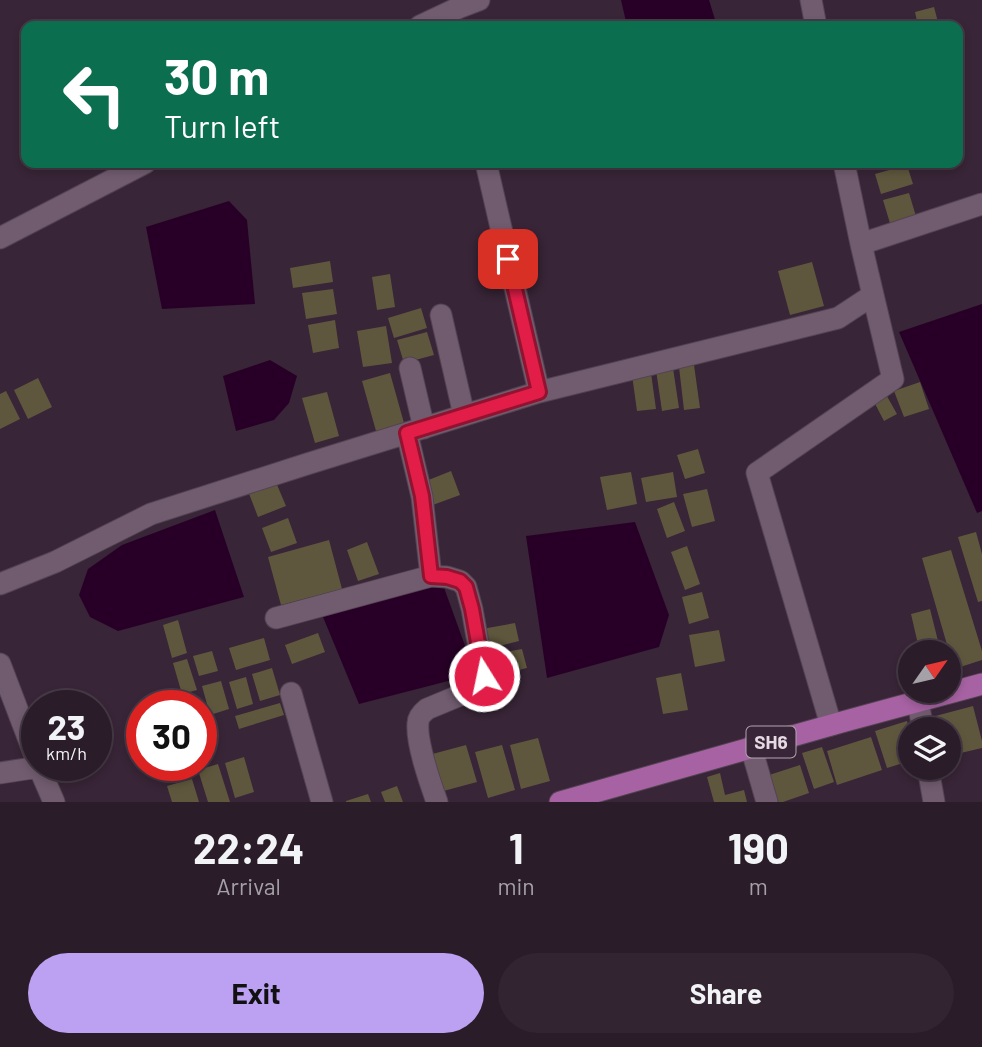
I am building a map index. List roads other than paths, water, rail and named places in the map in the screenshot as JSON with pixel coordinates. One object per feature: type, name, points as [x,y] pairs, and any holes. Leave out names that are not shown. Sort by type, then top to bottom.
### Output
[{"type":"main road","name":"SH6","points":[[961,690],[982,684]]},
{"type":"main road","name":"SH6","points":[[560,802],[907,704]]},
{"type":"street","points":[[443,15],[479,0]]},
{"type":"street","points":[[811,0],[815,21]]},
{"type":"street","points":[[0,238],[135,168]]},
{"type":"street","points":[[487,168],[539,392]]},
{"type":"street","points":[[831,725],[757,473],[893,379],[845,168]]},
{"type":"street","points":[[861,244],[982,204]]},
{"type":"street","points":[[0,584],[55,562],[151,514],[539,392],[838,318],[873,295]]},
{"type":"street","points":[[441,315],[464,415]]},
{"type":"street","points":[[410,368],[431,576]]},
{"type":"street","points":[[276,618],[431,576],[460,581],[466,587],[484,676],[483,684],[427,709],[420,715],[418,723],[422,754],[437,802]]},
{"type":"street","points":[[0,664],[21,719]]},
{"type":"street","points":[[291,693],[322,802]]},
{"type":"street","points":[[751,747],[767,802]]},
{"type":"street","points":[[0,773],[21,768]]},
{"type":"street","points":[[930,780],[934,802]]},
{"type":"street","points":[[45,781],[54,802]]}]
